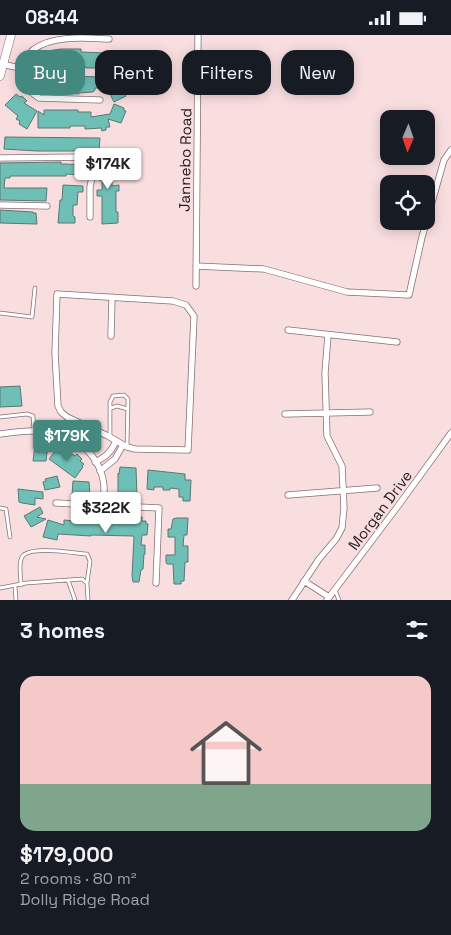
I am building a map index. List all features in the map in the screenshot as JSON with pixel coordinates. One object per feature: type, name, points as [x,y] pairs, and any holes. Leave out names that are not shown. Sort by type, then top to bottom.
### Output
[{"type":"main road","points":[[0,76],[11,35]]},
{"type":"street","name":"Jannebo Road","points":[[196,286],[198,35]]},
{"type":"street","points":[[33,50],[45,41],[56,38],[109,39]]},
{"type":"street","points":[[2,64],[15,67]]},
{"type":"street","points":[[35,95],[39,98],[100,100]]},
{"type":"street","points":[[196,266],[264,269],[347,292],[409,295],[422,237],[444,160],[451,150]]},
{"type":"street","points":[[0,158],[84,157],[94,168],[90,187],[90,217]]},
{"type":"street","points":[[0,205],[47,206]]},
{"type":"street","points":[[57,295],[173,301],[186,305],[194,316],[188,450],[135,449],[125,446],[110,437],[68,417],[61,412],[58,406],[55,353],[57,295]]},
{"type":"street","points":[[111,335],[112,297]]},
{"type":"street","points":[[288,330],[397,341]]},
{"type":"street","points":[[292,600],[318,559],[336,539],[342,528],[344,491],[342,465],[327,436],[325,373],[328,335]]},
{"type":"street","points":[[285,414],[370,412]]},
{"type":"street","points":[[0,434],[48,431],[72,438],[88,451],[100,471],[104,484],[104,505]]},
{"type":"street","name":"Morgan Drive","points":[[328,599],[404,499],[451,433]]},
{"type":"street","points":[[95,462],[105,458],[112,450],[116,441]]},
{"type":"street","points":[[100,471],[115,459],[125,446]]},
{"type":"street","points":[[288,495],[377,488]]},
{"type":"street","points":[[56,503],[159,508],[156,583]]},
{"type":"street","points":[[304,581],[328,599]]},
{"type":"lane","points":[[0,313],[32,317],[35,288]]},
{"type":"lane","points":[[110,437],[110,402],[113,396],[124,395],[128,399],[125,446]]},
{"type":"lane","points":[[111,408],[117,406],[128,409]]},
{"type":"lane","points":[[0,417],[27,414],[33,417],[34,431]]},
{"type":"lane","points":[[0,509],[6,509],[10,537]]},
{"type":"lane","points":[[21,585],[20,561],[22,556],[29,551],[43,550],[86,554],[90,561],[87,583],[88,600]]},
{"type":"lane","points":[[0,588],[82,579],[87,583]]},
{"type":"lane","points":[[68,580],[75,600]]},
{"type":"lane","points":[[15,585],[16,600]]},
{"type":"lane","points":[[335,590],[339,600]]},
{"type":"building","points":[[61,49],[81,50],[54,50]]},
{"type":"building","points":[[85,52],[95,53],[95,68],[85,66]]},
{"type":"building","points":[[85,77],[95,77],[95,90],[85,93]]},
{"type":"building","points":[[17,95],[22,96],[27,101],[24,103],[37,111],[27,129],[19,124],[20,121],[16,119],[18,116],[5,105]]},
{"type":"building","points":[[110,95],[126,95],[126,96],[114,102]]},
{"type":"building","points":[[114,104],[124,108],[124,111],[126,111],[121,123],[108,119],[110,127],[106,127],[106,130],[102,131],[101,128],[85,129],[85,126],[38,128],[38,111],[44,115],[44,110],[78,110],[78,112],[91,112],[91,117],[110,114]]},
{"type":"building","points":[[5,137],[100,138],[99,151],[4,149]]},
{"type":"building","points":[[101,155],[115,155],[115,174],[112,174],[112,186],[119,185],[119,191],[116,191],[118,223],[102,224],[102,196],[97,196],[97,190],[102,190],[102,180],[99,180]]},
{"type":"building","points":[[61,162],[61,164],[85,165],[85,172],[82,172],[82,175],[66,174],[66,176],[10,176],[10,178],[5,178],[4,188],[47,188],[46,201],[0,200],[0,163]]},
{"type":"building","points":[[63,185],[83,186],[83,192],[78,192],[77,205],[73,205],[75,223],[58,223]]},
{"type":"building","points":[[0,210],[36,213],[37,224],[0,223]]},
{"type":"building","points":[[20,386],[22,406],[0,407],[0,387]]},
{"type":"building","points":[[41,444],[48,445],[46,461],[33,461],[35,445],[41,446]]},
{"type":"building","points":[[59,446],[75,456],[77,454],[82,459],[80,461],[84,464],[83,467],[75,478],[49,459]]},
{"type":"building","points":[[120,467],[136,468],[137,497],[118,496],[118,473]]},
{"type":"building","points":[[148,470],[185,474],[185,480],[191,480],[190,501],[183,501],[183,497],[179,497],[179,489],[170,488],[170,490],[163,490],[163,487],[154,487],[154,490],[147,489]]},
{"type":"building","points":[[57,476],[60,487],[45,490],[43,482],[46,481],[45,479]]},
{"type":"building","points":[[73,481],[89,482],[90,496],[72,495]]},
{"type":"building","points":[[18,489],[43,492],[43,499],[35,498],[35,505],[19,502]]},
{"type":"building","points":[[40,507],[43,513],[37,517],[46,519],[31,527],[24,516]]},
{"type":"building","points":[[86,516],[104,517],[104,519],[113,520],[113,517],[134,520],[134,517],[142,517],[142,521],[146,521],[146,524],[148,524],[147,535],[142,535],[141,545],[145,545],[145,554],[139,582],[133,582],[132,576],[133,536],[58,534],[57,540],[43,537],[48,520],[64,525],[64,520],[86,522]]},
{"type":"building","points":[[188,518],[187,535],[184,535],[183,546],[188,546],[188,562],[185,562],[184,581],[181,581],[181,584],[174,584],[173,564],[167,564],[166,562],[166,555],[175,555],[175,537],[168,537],[168,529],[171,529],[173,519]]}]
